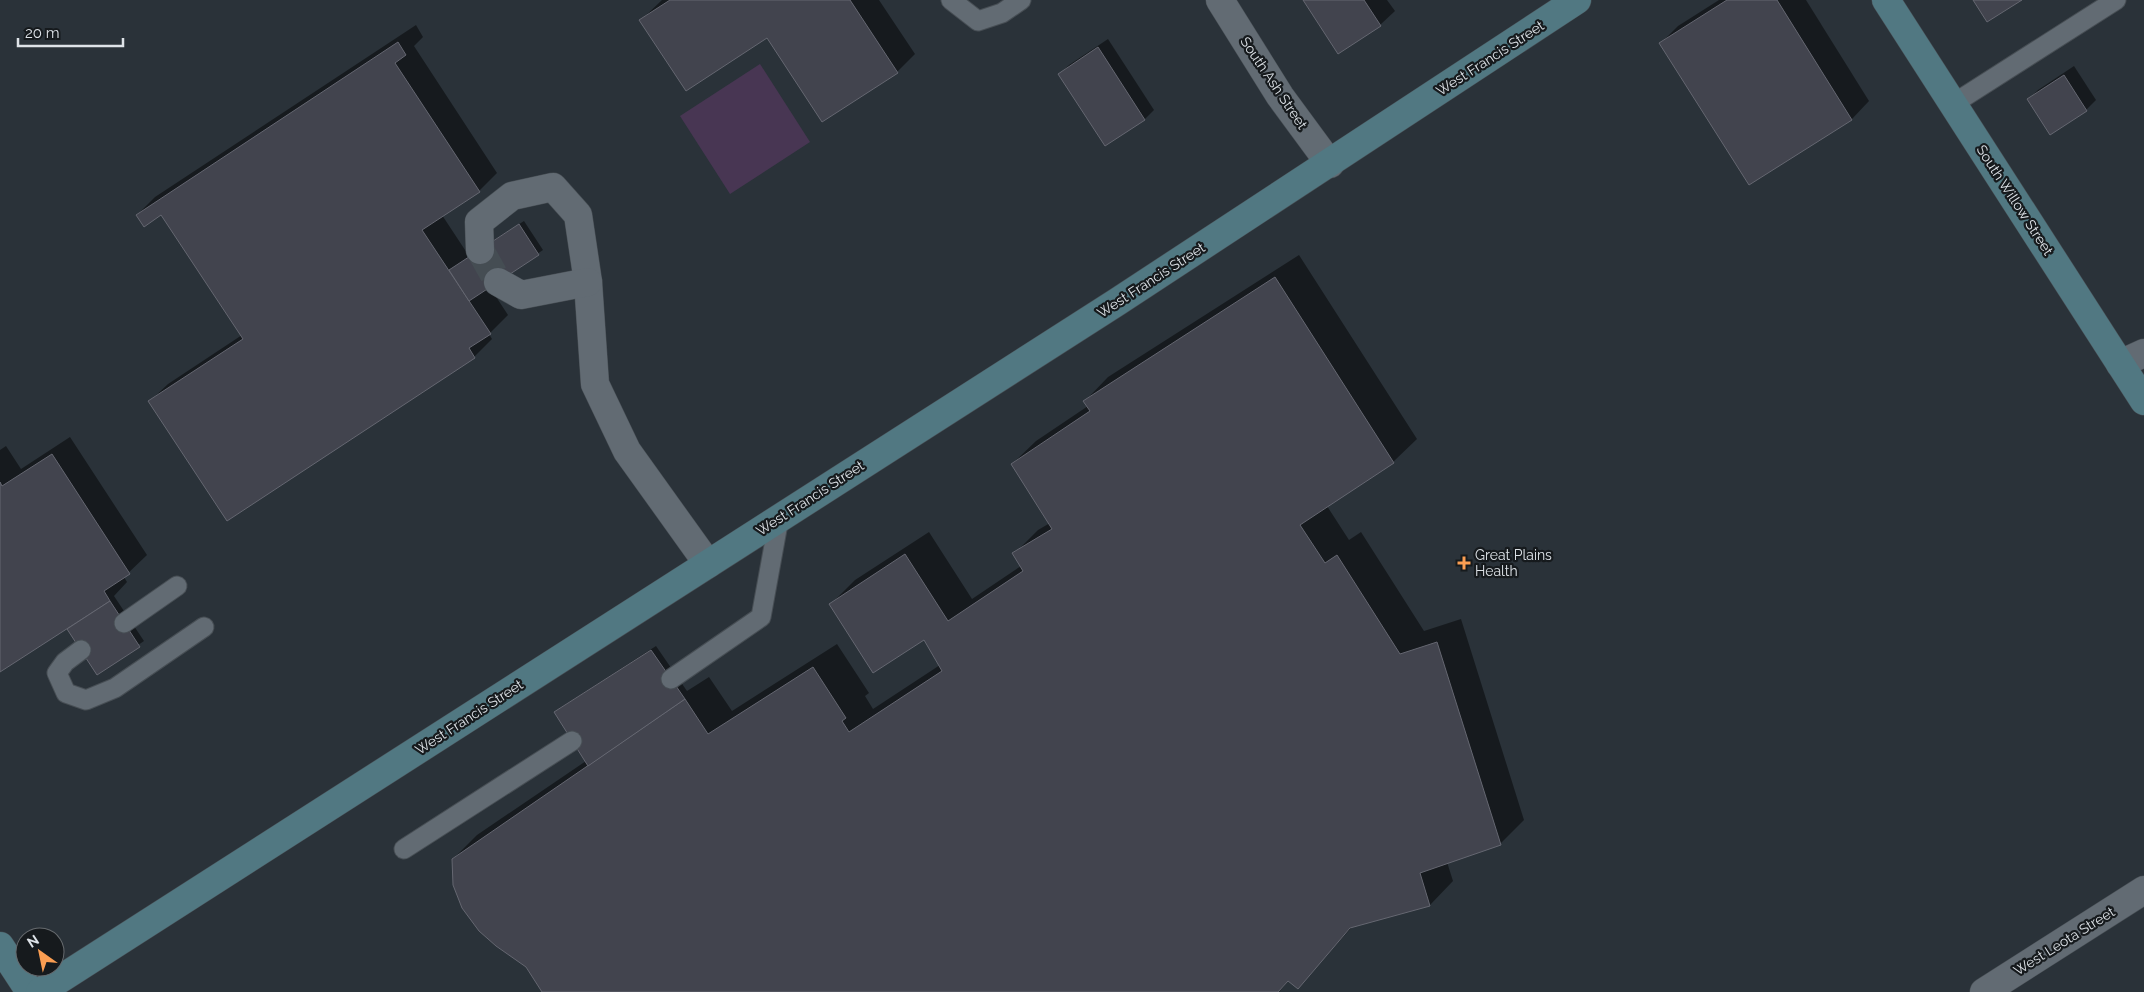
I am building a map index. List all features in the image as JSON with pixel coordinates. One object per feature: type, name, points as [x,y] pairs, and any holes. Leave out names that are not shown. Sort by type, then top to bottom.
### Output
[{"type":"street","name":"South Ash Street","points":[[1220,0],[1280,96],[1330,164]]},
{"type":"street","name":"West Francis Street","points":[[40,992],[1330,164],[1577,0]]},
{"type":"street","name":"South Willow Street","points":[[1886,0],[1953,104],[2132,359],[2144,401]]},
{"type":"street","points":[[480,250],[479,222],[512,196],[554,187],[578,215],[588,282],[595,384],[628,451],[708,564]]},
{"type":"street","points":[[498,282],[521,295],[588,282]]},
{"type":"street","name":"West Leota Street","points":[[1984,992],[2144,890]]},
{"type":"street","points":[[0,946],[30,992]]},
{"type":"lane","points":[[951,0],[978,21],[1002,13],[1021,0]]},
{"type":"lane","points":[[1953,104],[2116,0]]},
{"type":"lane","points":[[671,679],[761,617],[779,518]]},
{"type":"lane","points":[[124,623],[177,586]]},
{"type":"lane","points":[[81,650],[65,662],[57,673],[66,693],[86,700],[115,688],[204,628]]},
{"type":"lane","points":[[404,850],[572,741]]},
{"type":"shaded area","points":[[760,64],[810,142],[730,194],[680,116]]},
{"type":"building","points":[[670,0],[850,0],[898,73],[822,122],[767,38],[686,91],[639,20]]},
{"type":"building","points":[[1303,0],[1364,0],[1381,26],[1338,54]]},
{"type":"building","points":[[1727,0],[1777,0],[1852,120],[1749,185],[1659,43]]},
{"type":"building","points":[[1973,0],[2022,0],[1987,22]]},
{"type":"building","points":[[398,42],[406,55],[395,63],[480,192],[422,230],[491,334],[469,348],[475,358],[227,521],[148,401],[243,339],[161,215],[144,227],[136,215]]},
{"type":"building","points":[[1098,47],[1145,120],[1105,146],[1058,74]]},
{"type":"building","points":[[2064,75],[2087,111],[2050,135],[2027,99]]},
{"type":"building","points":[[519,224],[539,255],[469,301],[449,270]]},
{"type":"building","points":[[1275,277],[1394,463],[1300,525],[1325,563],[1337,555],[1400,654],[1437,642],[1501,845],[1420,873],[1430,906],[1350,928],[1298,989],[1288,981],[1278,992],[542,992],[526,967],[496,946],[479,931],[462,908],[453,885],[452,859],[685,699],[708,734],[813,667],[846,718],[842,721],[849,732],[942,671],[924,640],[873,673],[829,604],[905,554],[948,621],[1023,571],[1012,553],[1052,529],[1011,464],[1090,411],[1083,401]]},
{"type":"building","points":[[52,454],[130,574],[104,591],[110,601],[0,672],[0,482],[2,486]]},
{"type":"building","points":[[110,601],[140,647],[97,675],[67,629]]},
{"type":"building","points":[[651,650],[685,699],[588,766],[554,712]]},
{"type":"tunnel","points":[[480,250],[498,282]]},
{"type":"place","name":"Great Plains Health","points":[[1464,563]]}]
